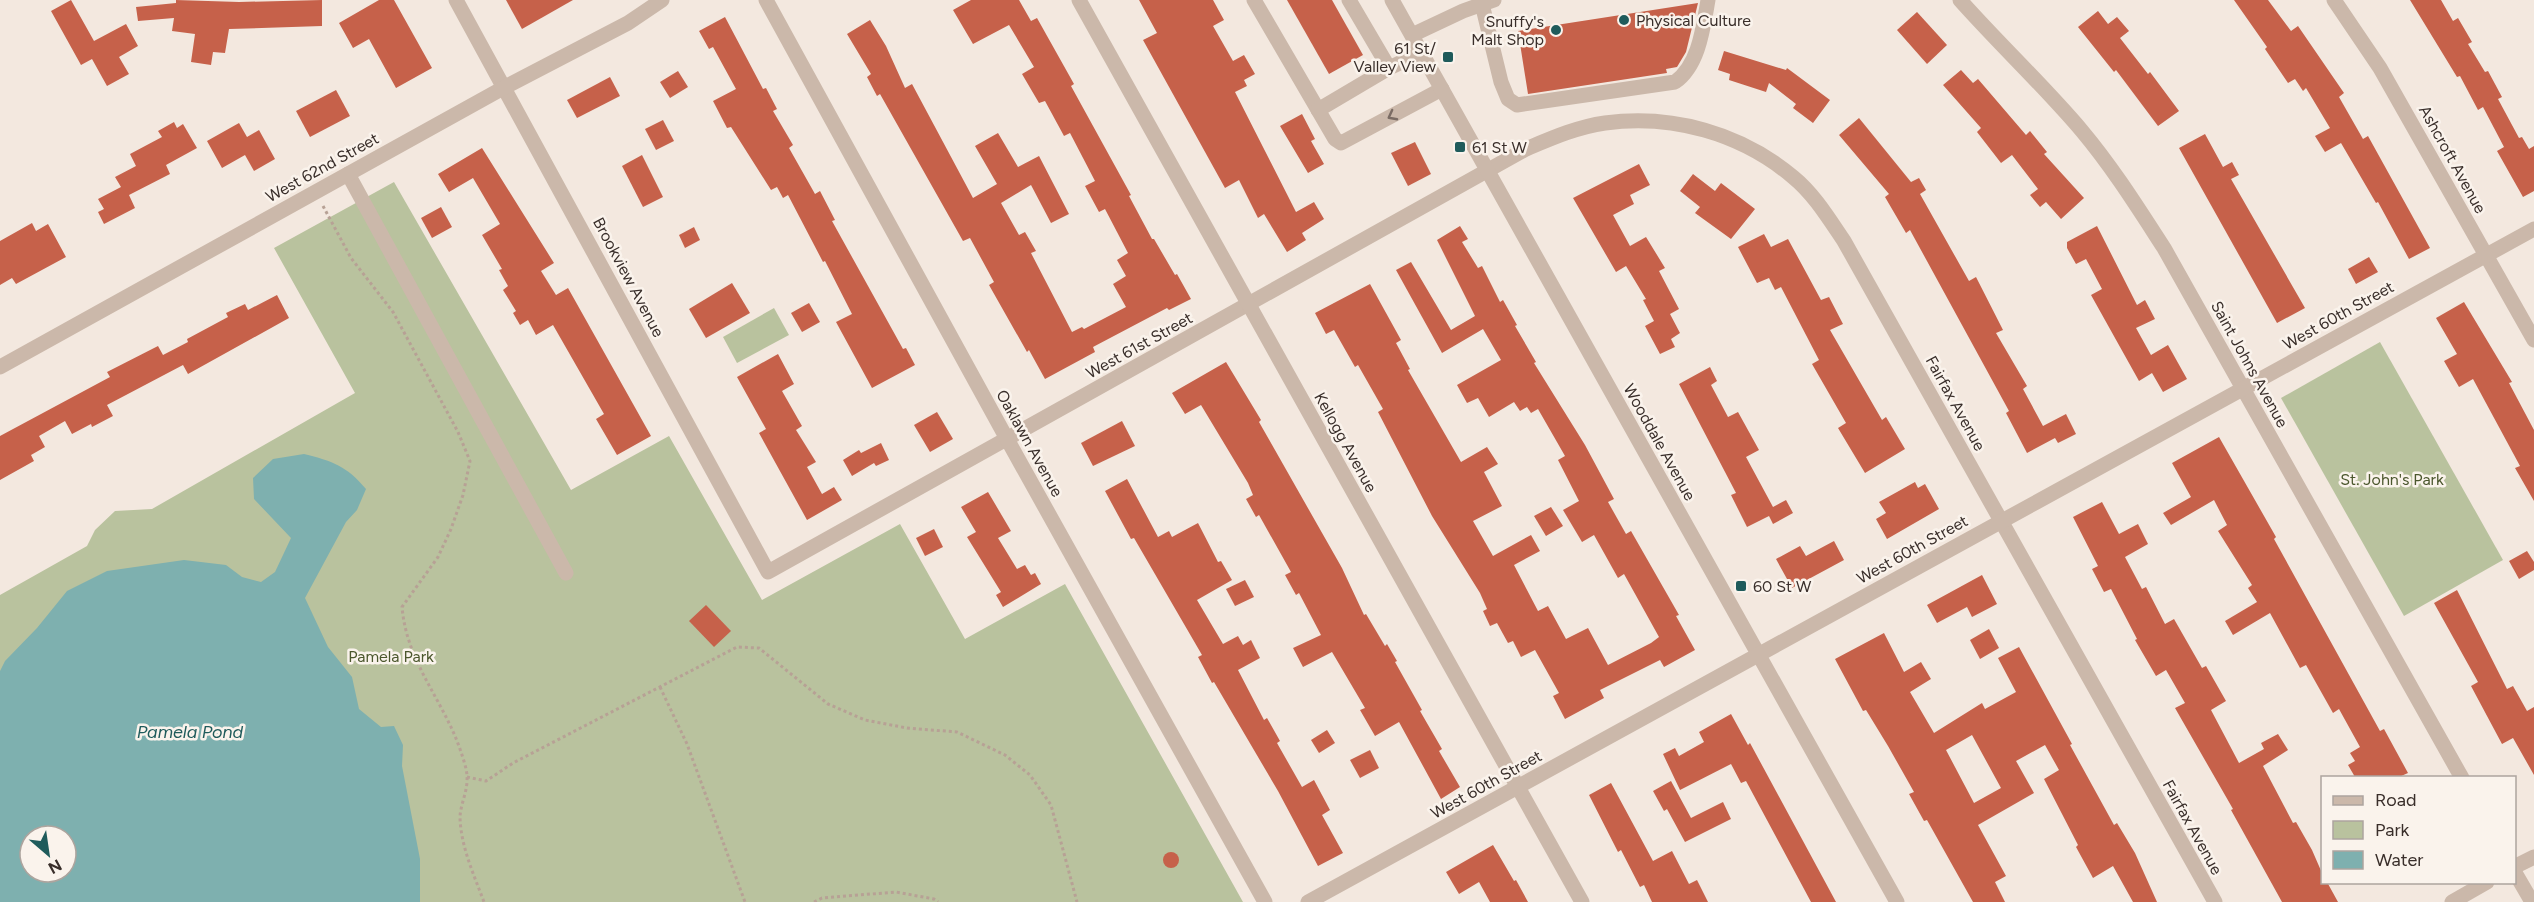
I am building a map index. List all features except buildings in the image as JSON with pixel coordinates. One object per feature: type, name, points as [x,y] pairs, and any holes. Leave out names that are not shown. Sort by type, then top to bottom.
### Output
[{"type":"street","name":"Brookview Avenue","points":[[456,0],[768,572]]},
{"type":"street","name":"West 62nd Street","points":[[0,367],[505,87],[628,23],[662,0]]},
{"type":"street","name":"Oaklawn Avenue","points":[[766,0],[1265,902]]},
{"type":"street","name":"Kellogg Avenue","points":[[1079,0],[1582,902]]},
{"type":"street","points":[[1254,0],[1335,139],[1341,143],[1442,89]]},
{"type":"street","points":[[1349,0],[1389,68]]},
{"type":"street","name":"Wooddale Avenue","points":[[1392,0],[1897,902]]},
{"type":"street","points":[[1412,35],[1488,2],[1501,82],[1508,99],[1517,105],[1675,82],[1685,75],[1691,66],[1708,0]]},
{"type":"street","name":"Saint Johns Avenue","points":[[1960,0],[2076,124],[2125,188],[2164,248],[2461,776]]},
{"type":"street","name":"Ashcroft Avenue","points":[[2334,0],[2380,68],[2534,340]]},
{"type":"street","points":[[1318,110],[1389,68],[1421,53]]},
{"type":"street","name":"Fairfax Avenue","points":[[1526,149],[1565,133],[1603,123],[1645,120],[1685,125],[1724,136],[1760,154],[1794,177],[1822,207],[1844,241],[2215,902]]},
{"type":"street","name":"West 61st Street","points":[[768,572],[1526,149]]},
{"type":"street","points":[[348,174],[566,573]]},
{"type":"street","name":"West 60th Street","points":[[1308,902],[2534,229]]},
{"type":"street","points":[[2516,868],[2534,857]]},
{"type":"street","points":[[2516,873],[2532,902]]},
{"type":"street","points":[[2452,902],[2484,884]]},
{"type":"path","points":[[316,192],[351,258],[393,312],[458,432],[470,461],[463,495],[438,557],[402,607],[404,627],[411,653],[452,730],[467,777],[460,818],[467,858],[484,902]]},
{"type":"path","points":[[467,777],[486,781],[513,763],[737,647],[759,648],[828,704],[864,720],[907,728],[957,732],[1005,755],[1030,775],[1051,805],[1077,902]]},
{"type":"path","points":[[660,687],[687,744],[745,902]]},
{"type":"path","points":[[814,902],[844,896],[896,892],[934,899],[938,902]]},
{"type":"green space","name":"Pamela Park","points":[[394,182],[571,490],[669,436],[762,600],[900,524],[965,639],[1065,584],[1243,902],[0,902],[0,595],[87,546],[95,530],[115,511],[152,509],[355,393],[274,248]]},
{"type":"green space","points":[[774,308],[789,335],[737,363],[723,337]]},
{"type":"green space","name":"St. John's Park","points":[[2380,342],[2503,560],[2404,616],[2281,398]]},
{"type":"water","name":"Pamela Pond","points":[[304,454],[338,466],[352,475],[366,489],[357,510],[346,522],[305,598],[328,647],[352,677],[359,709],[381,727],[394,726],[403,745],[402,766],[420,859],[420,902],[0,902],[0,671],[5,661],[37,628],[67,591],[107,571],[184,560],[226,565],[242,577],[261,582],[275,572],[291,538],[254,499],[253,478],[273,459]]},
{"type":"place","name":"Physical Culture","points":[[1624,20]]},
{"type":"place","name":"Snuffy's Malt Shop","points":[[1556,30]]},
{"type":"place","name":"61 St/ Valley View","points":[[1448,57]]},
{"type":"place","name":"61 St W","points":[[1460,147]]},
{"type":"place","name":"60 St W","points":[[1741,586]]}]
